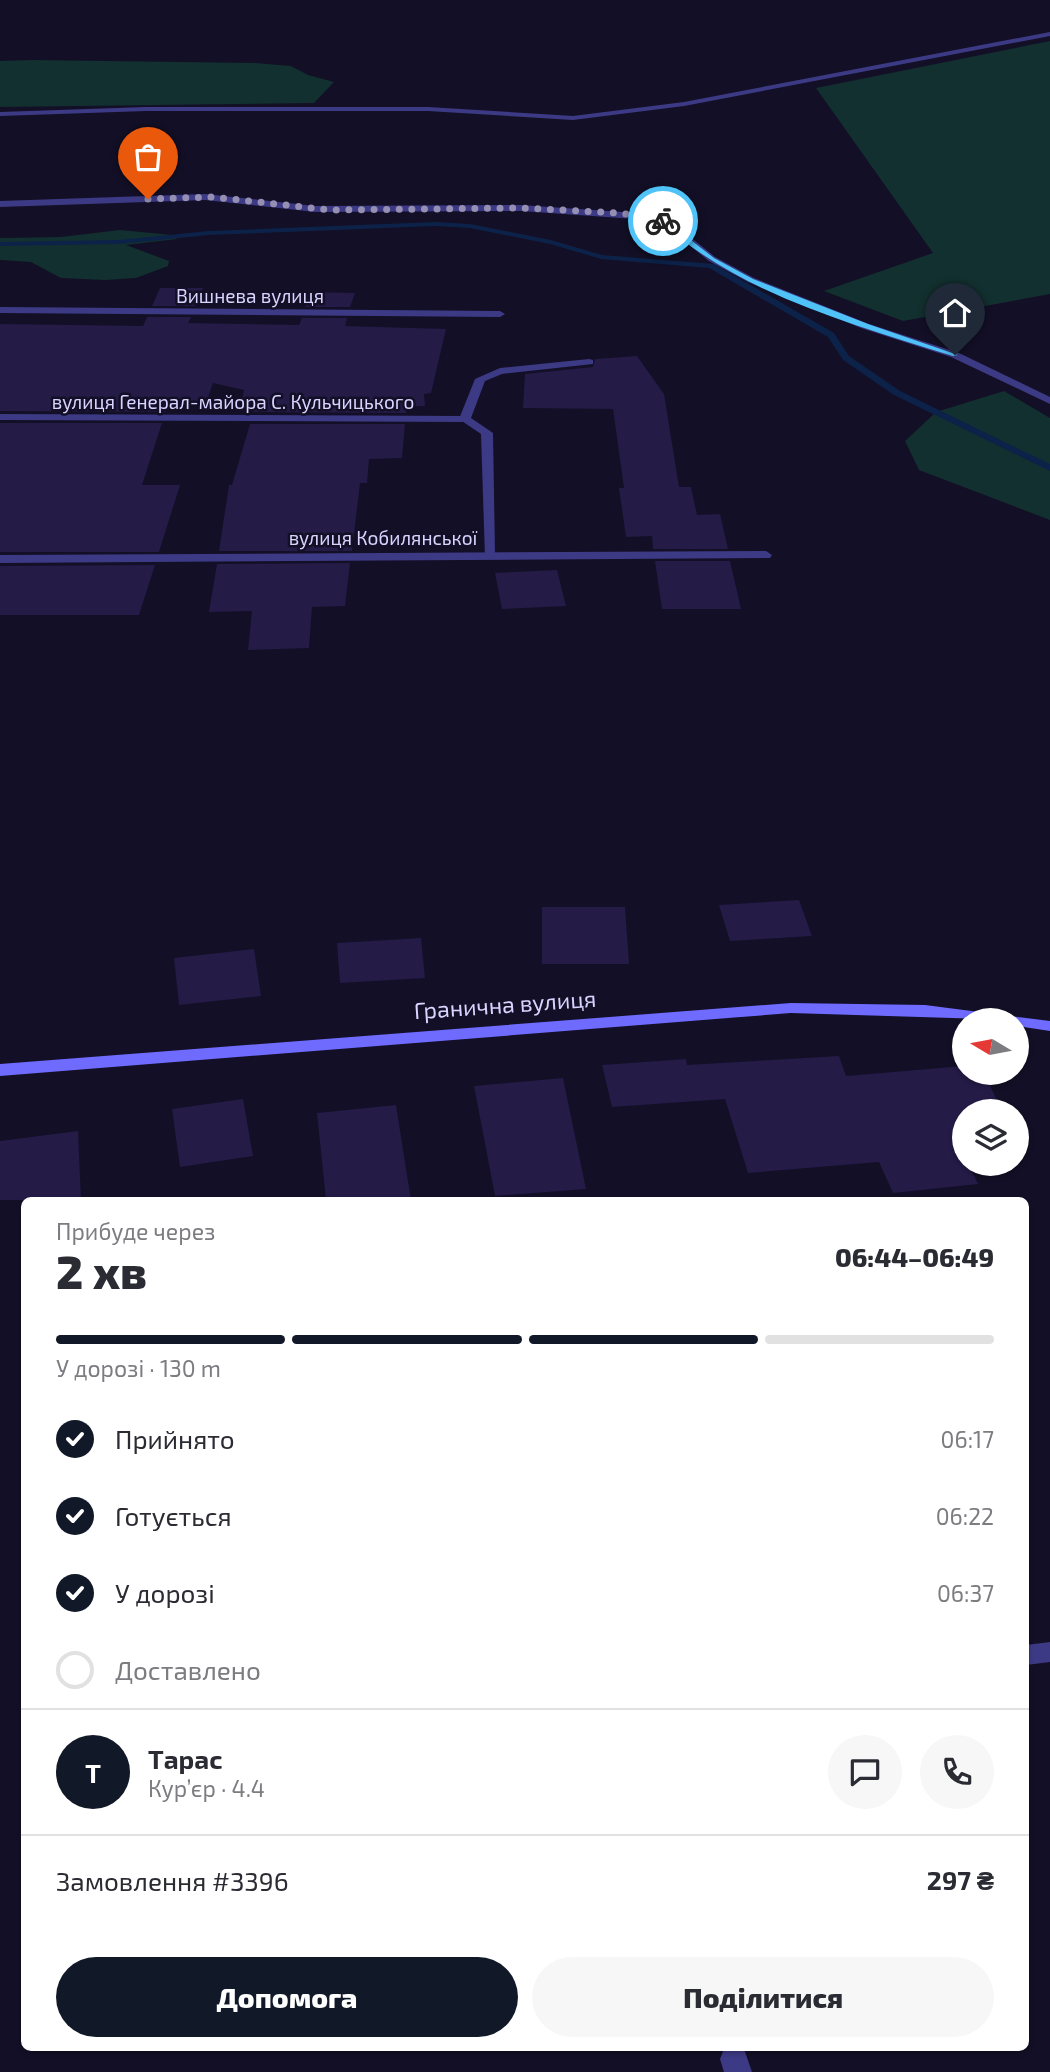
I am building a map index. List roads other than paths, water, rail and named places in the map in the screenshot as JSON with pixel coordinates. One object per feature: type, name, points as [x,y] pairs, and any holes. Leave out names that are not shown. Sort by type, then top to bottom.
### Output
[{"type":"street","points":[[0,114],[146,109],[428,109],[573,118],[684,104],[1050,34]]},
{"type":"street","points":[[0,204],[205,197],[323,209],[506,207],[644,216],[670,225],[712,259],[762,285],[887,334],[955,355],[1050,401]]},
{"type":"street","name":"Вишнева вулиця","points":[[0,310],[500,314]]},
{"type":"street","points":[[489,555],[487,433],[465,419],[480,379],[500,370],[589,362]]},
{"type":"street","name":"вулиця Генерал-майора С. Кульчицького","points":[[0,417],[465,419]]},
{"type":"street","name":"вулиця Кобилянської","points":[[0,559],[766,555]]},
{"type":"street","name":"Гранична вулиця","points":[[0,1070],[791,1008],[873,1008],[952,1015]]},
{"type":"street","name":"Гранична вулиця","points":[[1029,1023],[1050,1026]]},
{"type":"street","points":[[1029,1655],[1050,1652]]},
{"type":"waterway","points":[[0,244],[119,242],[209,233],[435,224],[470,226],[551,242],[601,257],[711,266],[831,335],[846,358],[897,393],[1050,468]]}]
